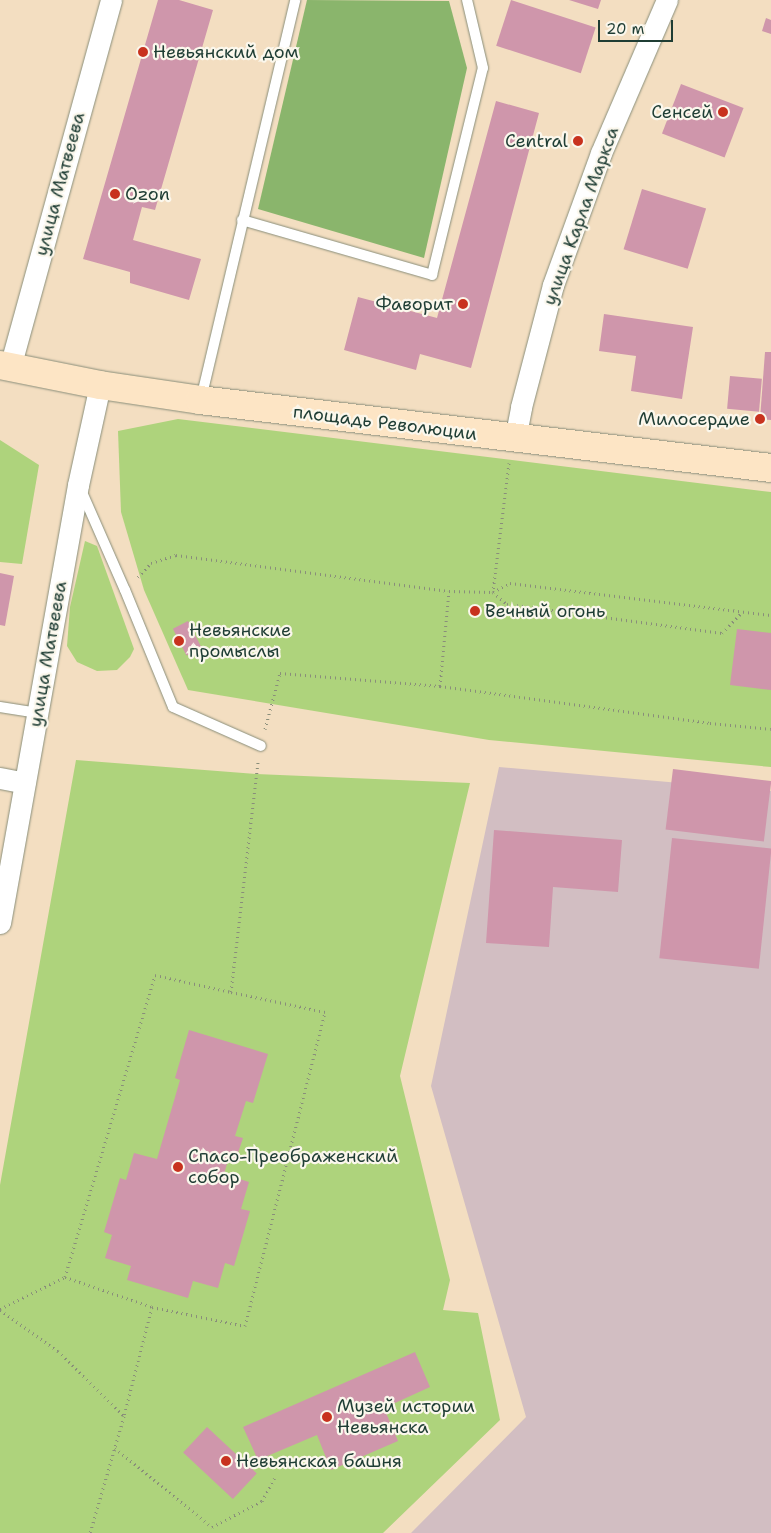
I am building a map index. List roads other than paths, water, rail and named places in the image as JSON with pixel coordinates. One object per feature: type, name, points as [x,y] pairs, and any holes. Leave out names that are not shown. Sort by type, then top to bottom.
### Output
[{"type":"street","name":"улица Матвеева","points":[[5,366],[111,0]]},
{"type":"street","name":"улица Карла Маркса","points":[[515,439],[521,407],[553,286],[601,153],[668,0]]},
{"type":"street","name":"площадь Революции","points":[[5,366],[100,385],[200,400],[771,468]]},
{"type":"street","name":"улица Матвеева","points":[[0,923],[78,485],[100,385]]},
{"type":"street","points":[[0,778],[25,783]]},
{"type":"lane","points":[[200,400],[295,0]]},
{"type":"lane","points":[[242,220],[432,275],[483,68],[467,0]]},
{"type":"lane","points":[[78,485],[126,590],[173,707],[261,746]]},
{"type":"lane","points":[[0,707],[37,713]]},
{"type":"place","name":"Невьянский дом","points":[[143,52]]},
{"type":"place","name":"Сенсей","points":[[723,112]]},
{"type":"place","name":"Central","points":[[578,141]]},
{"type":"place","name":"Ozon","points":[[115,194]]},
{"type":"place","name":"Фаворит","points":[[463,304]]},
{"type":"place","name":"Милосердие","points":[[760,419]]},
{"type":"place","name":"Вечный огонь","points":[[475,611]]},
{"type":"place","name":"Невьянские промыслы","points":[[179,641]]},
{"type":"place","name":"Спасо-Преображенский собор","points":[[178,1167]]},
{"type":"place","name":"Музей истории Невьянска","points":[[327,1417]]},
{"type":"place","name":"Невьянская башня","points":[[226,1461]]}]
